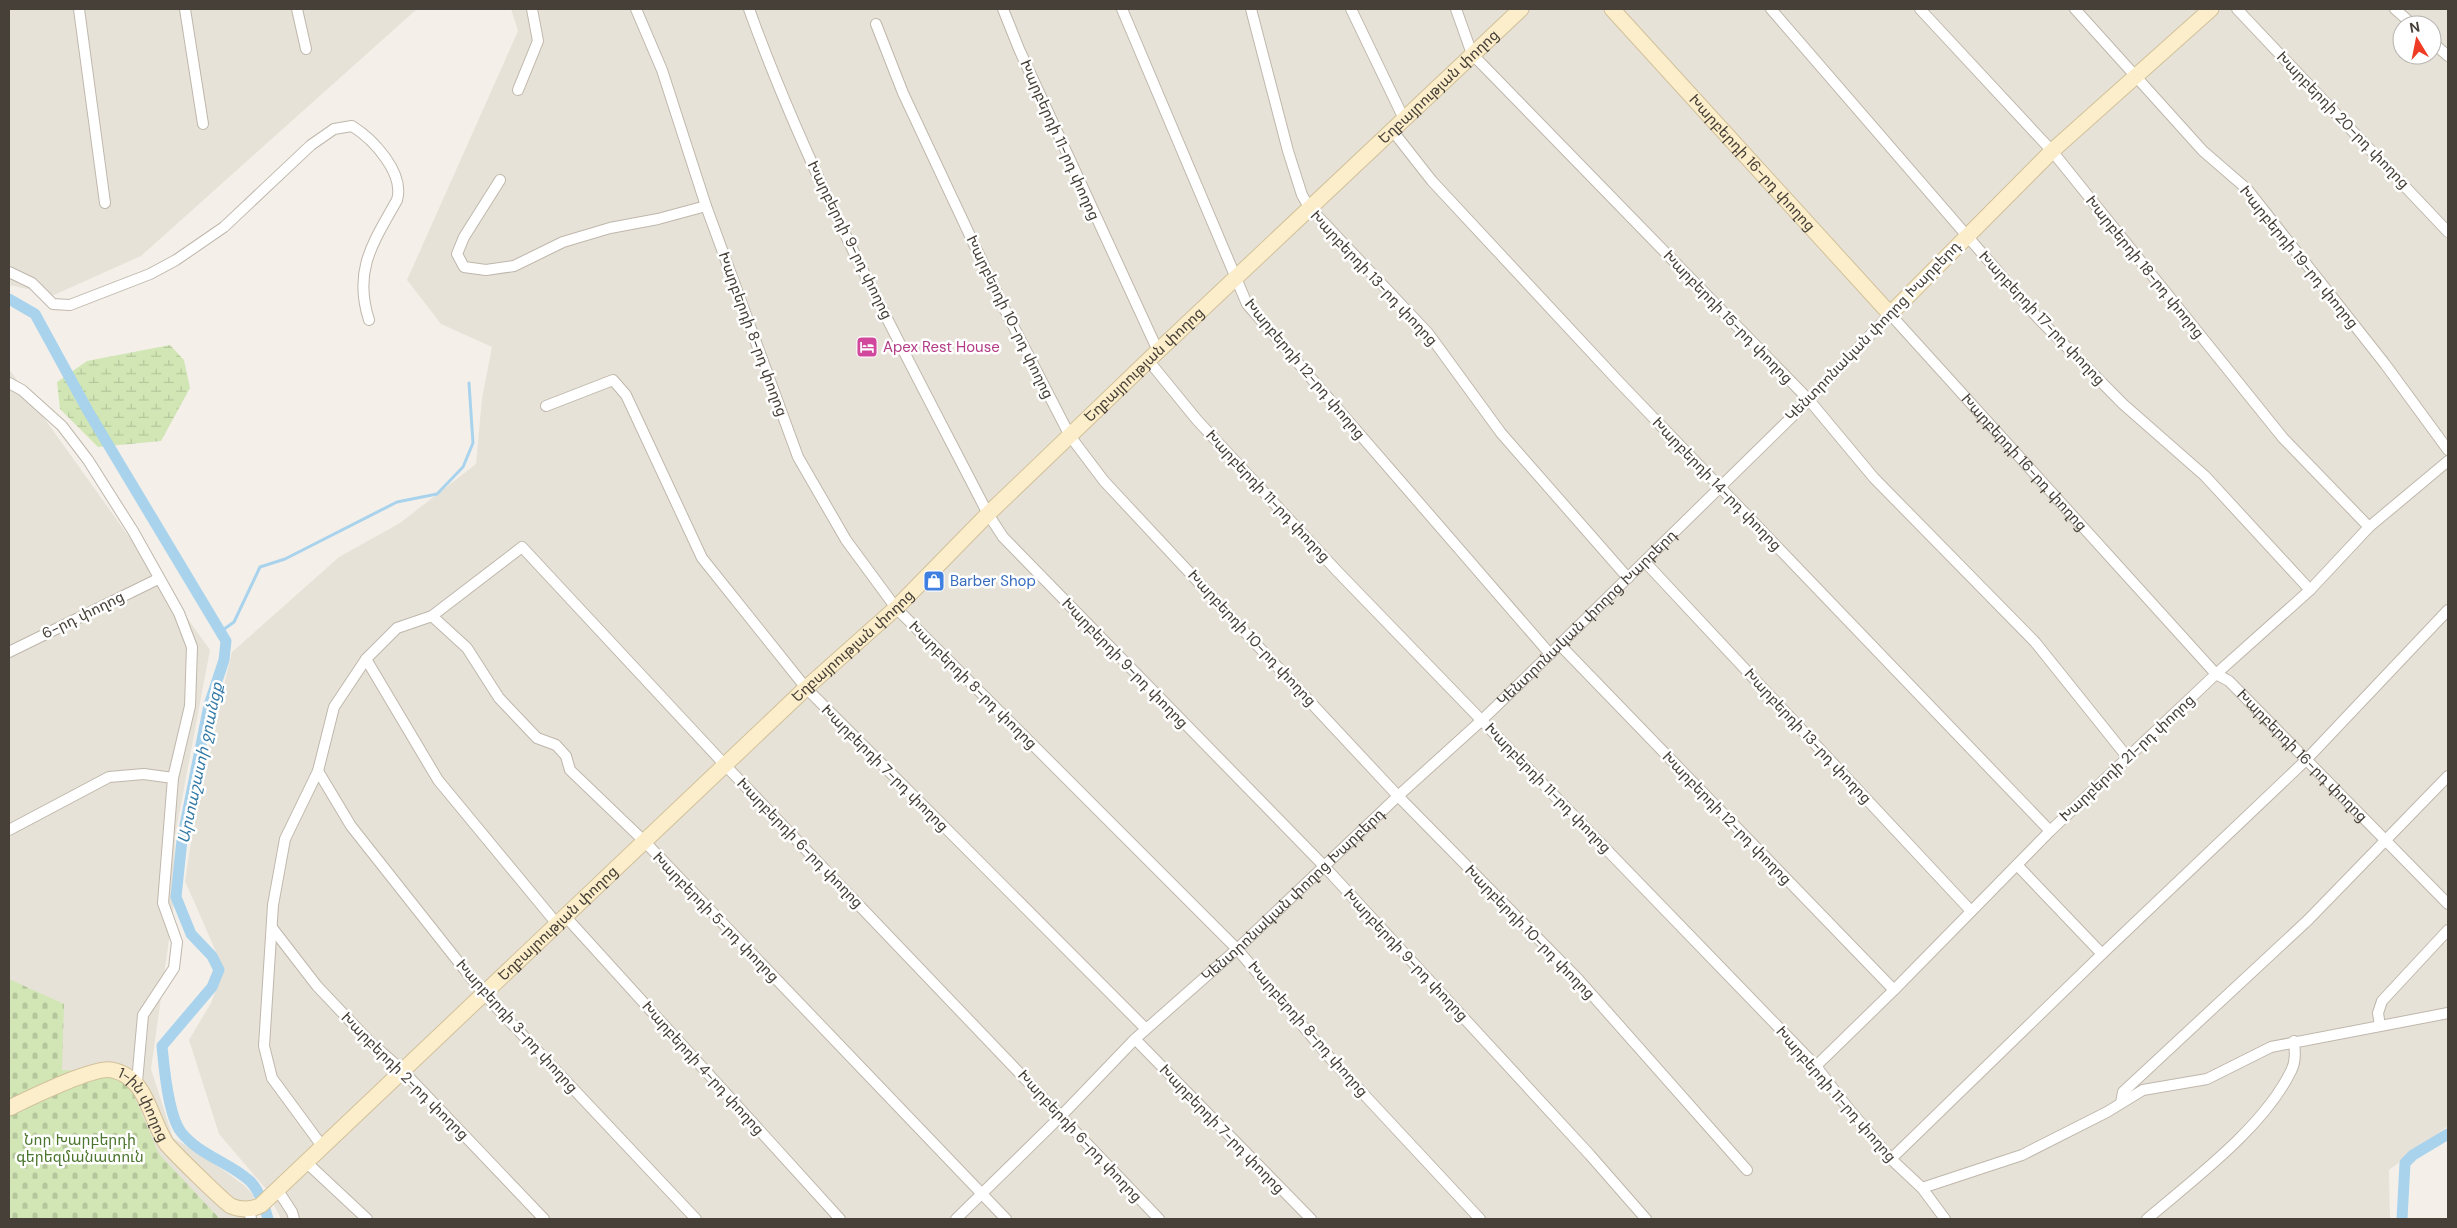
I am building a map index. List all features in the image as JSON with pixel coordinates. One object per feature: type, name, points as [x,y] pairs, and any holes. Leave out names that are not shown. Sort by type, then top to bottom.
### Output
[{"type":"street","points":[[79,9],[105,203]]},
{"type":"street","points":[[185,9],[203,124]]},
{"type":"street","points":[[297,9],[306,49]]},
{"type":"street","points":[[518,90],[538,41],[532,9]]},
{"type":"street","name":"Խարբերդի 8-րդ փողոց","points":[[636,9],[662,70],[706,206],[798,457],[846,540],[896,608],[1237,949],[1332,1059],[1480,1219]]},
{"type":"street","name":"Խարբերդի 9-րդ փողոց","points":[[749,9],[770,68],[851,246],[988,514],[1003,537],[1324,866],[1590,1155],[1646,1219]]},
{"type":"street","name":"Խարբերդի 11-րդ փողոց","points":[[1003,9],[1019,50],[1153,355],[1197,420],[1338,572],[1816,1066],[1891,1159],[1922,1188],[1945,1219]]},
{"type":"street","name":"Խարբերդի 12-րդ փողոց","points":[[1122,9],[1247,304],[1550,654]]},
{"type":"street","name":"Խարբերդի 13-րդ փողոց","points":[[1251,9],[1288,151],[1302,195],[1309,207],[1428,333],[1502,433],[1628,578]]},
{"type":"street","points":[[1351,9],[1404,119]]},
{"type":"street","name":"Խարբերդի 15-րդ փողոց","points":[[1456,9],[1472,54],[1809,400],[1874,478],[2034,642],[2128,758]]},
{"type":"street","name":"Եղբայրության փողոց","points":[[252,1212],[806,688],[896,608],[988,514],[1153,355],[1521,9]]},
{"type":"street","name":"Խարբերդի 16-րդ փողոց","points":[[1612,9],[2216,674],[2229,681],[2305,761],[2448,904]]},
{"type":"street","name":"Խարբերդի 17-րդ փողոց","points":[[1771,9],[2038,318],[2122,404],[2205,476],[2310,590]]},
{"type":"street","name":"Խարբերդի 18-րդ փողոց","points":[[1920,9],[2052,151],[2283,438],[2369,527]]},
{"type":"street","name":"Խարբերդի 19-րդ փողոց","points":[[2075,9],[2203,150],[2247,189],[2386,364],[2448,450]]},
{"type":"street","name":"Կենտրոնական փողոց Խարբերդ","points":[[956,1219],[1062,1115],[1134,1039],[1237,949],[1560,645],[1809,400],[1966,236],[2052,151],[2211,9]]},
{"type":"street","name":"Խարբերդի 20-րդ փողոց","points":[[2237,9],[2448,232]]},
{"type":"street","name":"Խարբերդի 10-րդ փողոց","points":[[876,24],[903,93],[1003,306],[1070,436],[1104,481],[1398,796],[1578,979],[1748,1170]]},
{"type":"street","points":[[9,272],[32,283],[50,303],[68,305],[150,274],[184,255],[224,227],[311,145],[334,129],[352,126],[374,143],[385,158],[399,188],[397,200],[364,268],[362,290],[369,320]]},
{"type":"street","name":"Խարբերդի 14-րդ փողոց","points":[[1392,130],[1432,181],[1620,383],[2050,831]]},
{"type":"street","points":[[500,180],[464,237],[457,254],[464,267],[486,270],[514,266],[573,240],[610,228],[658,219],[706,206]]},
{"type":"street","name":"Խարբերդի 7-րդ փողոց","points":[[546,406],[613,380],[626,395],[702,558],[806,688],[1146,1029]]},
{"type":"street","points":[[9,383],[22,390],[62,426],[88,460],[128,523],[158,579],[179,613],[192,647],[190,706],[173,778],[163,903],[177,942],[174,968],[143,1015],[137,1082]]},
{"type":"street","name":"Խարբերդի 21-րդ փողոց","points":[[1816,1066],[1894,990],[2050,831],[2216,674],[2310,590],[2369,527],[2448,461]]},
{"type":"street","name":"Խարբերդի 6-րդ փողոց","points":[[432,616],[522,547],[725,765],[1062,1115],[1159,1219]]},
{"type":"street","name":"Խարբերդի 13-րդ փողոց","points":[[1644,562],[1971,911]]},
{"type":"street","name":"6-րդ փողոց","points":[[9,652],[158,579]]},
{"type":"street","points":[[1891,1159],[2102,954],[2305,761],[2448,610]]},
{"type":"street","points":[[322,1146],[272,1078],[264,1046],[273,929],[273,905],[285,839],[318,771],[334,708],[366,659],[397,628],[432,616]]},
{"type":"street","name":"Խարբերդի 5-րդ փողոց","points":[[432,616],[467,648],[499,698],[537,738],[556,744],[566,756],[570,770],[644,842],[1006,1219]]},
{"type":"street","name":"Խարբերդի 12-րդ փողոց","points":[[1560,645],[1894,990]]},
{"type":"street","name":"Խարբերդի 4-րդ փողոց","points":[[366,659],[438,780],[561,920],[840,1219]]},
{"type":"street","name":"Խարբերդի 3-րդ փողոց","points":[[318,771],[351,826],[484,993],[696,1219]]},
{"type":"street","points":[[9,830],[109,777],[144,774],[173,778]]},
{"type":"street","points":[[2121,1103],[2123,1092],[2308,920],[2448,776]]},
{"type":"street","points":[[2017,865],[2102,954]]},
{"type":"street","name":"Խարբերդի 2-րդ փողոց","points":[[273,929],[317,986],[370,1042],[402,1070],[544,1219]]},
{"type":"street","points":[[2380,1026],[2378,1012],[2382,1001],[2448,930]]},
{"type":"street","points":[[1922,1188],[2022,1155],[2107,1112],[2143,1090],[2207,1078],[2271,1047],[2448,1012]]},
{"type":"street","name":"Խարբերդի 7-րդ փողոց","points":[[1134,1039],[1311,1219]]},
{"type":"street","points":[[2146,1219],[2238,1139],[2270,1104],[2292,1070],[2296,1056],[2294,1041]]},
{"type":"street","name":"1-ին փողոց","points":[[9,1108],[78,1078],[109,1069],[125,1074],[137,1082],[166,1144],[231,1206],[252,1212]]},
{"type":"street","points":[[306,1162],[367,1219]]},
{"type":"street","points":[[273,1193],[292,1212],[294,1219]]},
{"type":"shaded area","points":[[9,9],[417,9],[141,256],[54,295],[9,285]]},
{"type":"shaded area","points":[[511,9],[2448,9],[2448,1126],[2389,1170],[2390,1219],[281,1219],[266,1189],[219,1134],[189,1040],[211,1003],[224,970],[185,881],[200,782],[232,652],[339,557],[400,523],[476,464],[482,398],[492,347],[441,324],[407,280],[518,31]]},
{"type":"shaded area","points":[[9,369],[210,650],[175,836],[174,904],[151,1069],[173,1138],[201,1154],[245,1186],[254,1196],[252,1219],[9,1219]]},
{"type":"green space","points":[[170,345],[184,360],[190,388],[161,441],[98,447],[60,409],[57,382],[87,361]]},
{"type":"green space","name":"Նոր Խարբերդի գերեզմանատուն","points":[[9,979],[64,1004],[62,1070],[125,1074],[159,1154],[220,1219],[9,1219]]},
{"type":"waterway","name":"Արտաշատի ջրանցք","points":[[9,299],[35,314],[88,411],[226,641],[224,660],[209,705],[182,840],[176,897],[191,934],[212,956],[219,970],[212,987],[162,1046],[170,1103],[181,1132],[196,1147],[242,1174],[250,1181],[259,1194],[268,1219]]},
{"type":"waterway","points":[[220,632],[234,622],[260,567],[285,559],[397,502],[437,494],[463,467],[473,443],[469,383]]},
{"type":"waterway","name":"Արտաշատի ջրանցք","points":[[2402,1219],[2405,1163],[2413,1155],[2448,1134]]},
{"type":"place","name":"Apex Rest House","points":[[867,347]]},
{"type":"place","name":"Barber Shop","points":[[934,581]]}]
